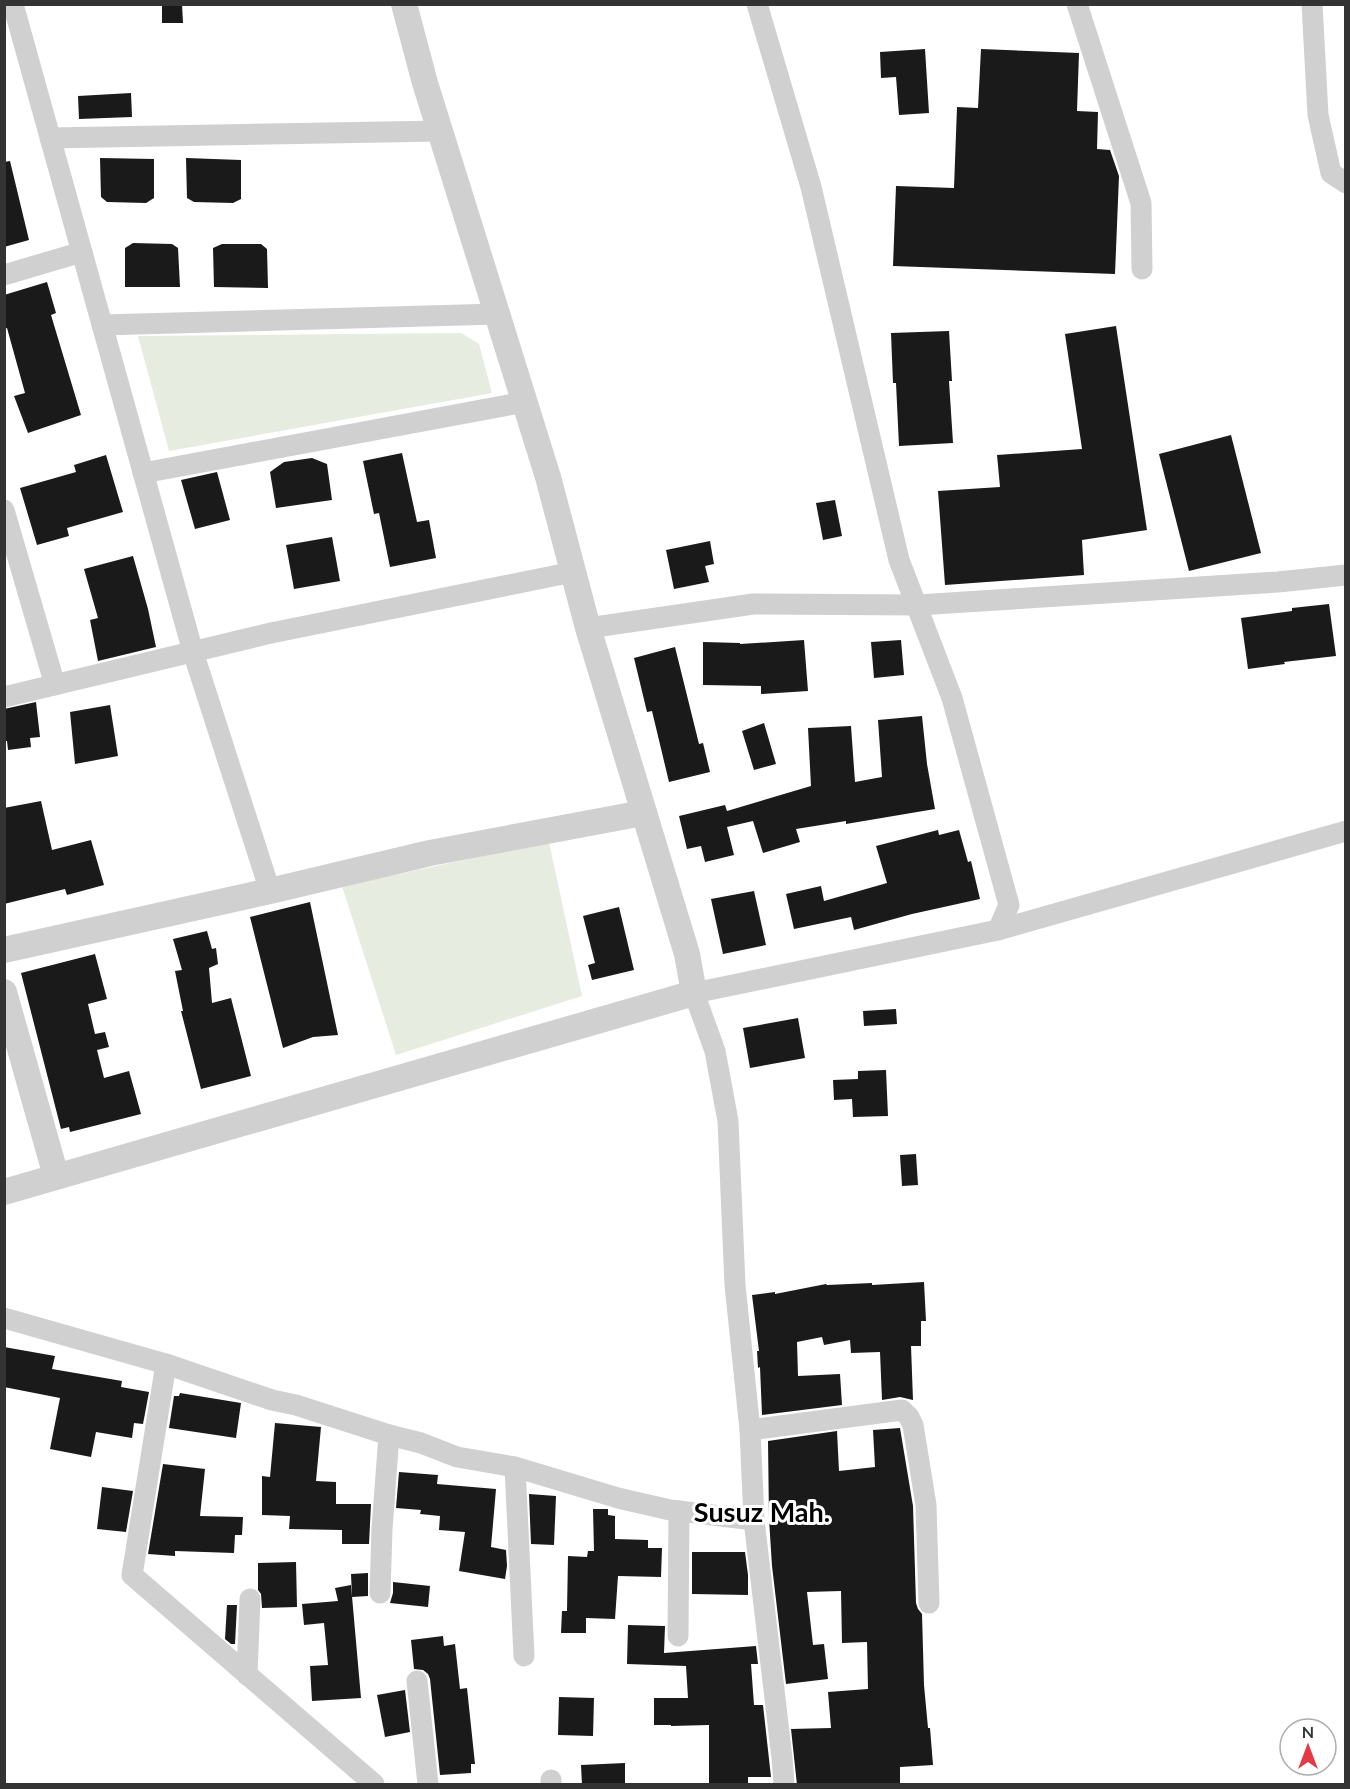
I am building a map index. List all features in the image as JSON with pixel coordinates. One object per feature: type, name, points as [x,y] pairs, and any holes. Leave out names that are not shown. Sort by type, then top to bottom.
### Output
[{"type":"street","points":[[13,4],[193,652],[270,891]]},
{"type":"street","points":[[404,4],[425,83],[442,131],[548,477],[588,628],[687,954],[694,993],[715,1051],[728,1121],[735,1285],[750,1430],[753,1520],[784,1785]]},
{"type":"street","points":[[757,4],[811,188],[899,560],[952,698],[1009,904],[998,930]]},
{"type":"street","points":[[1077,4],[1142,204],[1142,269]]},
{"type":"street","points":[[1312,4],[1318,115],[1331,173],[1346,183]]},
{"type":"street","points":[[50,138],[442,131]]},
{"type":"street","points":[[4,275],[82,252]]},
{"type":"street","points":[[102,325],[498,314]]},
{"type":"street","points":[[143,473],[525,402]]},
{"type":"street","points":[[4,510],[55,685]]},
{"type":"street","points":[[4,697],[271,633],[573,572]]},
{"type":"street","points":[[588,628],[753,604],[918,605],[1278,582],[1346,575]]},
{"type":"street","points":[[4,950],[430,853],[643,813]]},
{"type":"street","points":[[4,1192],[694,993],[998,930],[1346,831]]},
{"type":"street","points":[[4,992],[56,1176]]},
{"type":"street","points":[[4,1318],[166,1364],[272,1400],[296,1405],[421,1443],[457,1457],[515,1467],[618,1498],[679,1511],[753,1520]]},
{"type":"street","points":[[166,1364],[132,1575],[374,1785]]},
{"type":"street","points":[[750,1430],[902,1410],[913,1425],[926,1505],[929,1603]]},
{"type":"street","points":[[380,1593],[389,1435]]},
{"type":"street","points":[[515,1467],[524,1656]]},
{"type":"street","points":[[678,1636],[679,1511]]},
{"type":"street","points":[[247,1675],[250,1599]]},
{"type":"street","points":[[417,1681],[428,1785]]},
{"type":"shaded area","points":[[461,333],[479,344],[492,393],[169,451],[138,336]]},
{"type":"shaded area","points":[[549,842],[582,996],[396,1055],[342,886]]},
{"type":"building","points":[[162,4],[182,4],[183,23],[162,23]]},
{"type":"building","points":[[925,49],[929,113],[899,115],[896,77],[881,78],[880,52]]},
{"type":"building","points":[[981,49],[1079,53],[1077,111],[1098,112],[1097,149],[1110,150],[1119,176],[1115,274],[893,266],[896,186],[954,188],[957,107],[978,108]]},
{"type":"building","points":[[131,93],[132,117],[79,119],[78,96]]},
{"type":"building","points":[[100,158],[154,159],[154,198],[146,203],[107,202],[101,197]]},
{"type":"building","points":[[186,158],[241,160],[241,199],[233,203],[194,202],[187,198]]},
{"type":"building","points":[[10,161],[29,240],[4,247],[4,162]]},
{"type":"building","points":[[133,243],[172,244],[178,248],[180,287],[125,287],[125,248]]},
{"type":"building","points":[[222,244],[261,244],[267,249],[268,288],[214,287],[213,248]]},
{"type":"building","points":[[47,282],[56,313],[51,315],[81,415],[28,433],[14,396],[25,393],[7,328],[4,329],[4,295]]},
{"type":"building","points":[[1116,326],[1147,530],[1082,540],[1084,575],[945,585],[938,491],[1000,487],[997,455],[1082,449],[1065,334]]},
{"type":"building","points":[[949,331],[953,443],[899,446],[891,333]]},
{"type":"building","points":[[1231,435],[1261,553],[1189,571],[1159,454]]},
{"type":"building","points":[[402,453],[417,522],[429,520],[436,558],[390,567],[379,513],[374,514],[363,461]]},
{"type":"building","points":[[106,455],[123,512],[67,528],[69,536],[37,545],[20,488],[76,472],[74,465]]},
{"type":"building","points":[[312,458],[327,464],[332,500],[276,508],[270,472],[284,462]]},
{"type":"building","points":[[217,472],[230,520],[195,529],[181,480]]},
{"type":"building","points":[[835,500],[842,536],[823,540],[816,503]]},
{"type":"building","points":[[332,537],[340,581],[294,589],[286,545]]},
{"type":"building","points":[[710,541],[714,564],[705,566],[709,582],[674,589],[666,550]]},
{"type":"building","points":[[133,556],[156,647],[98,661],[90,620],[98,618],[84,569]]},
{"type":"building","points":[[1329,604],[1336,656],[1248,669],[1241,618],[1292,611],[1292,608]]},
{"type":"building","points":[[804,640],[808,691],[761,694],[761,686],[703,685],[703,642],[740,644]]},
{"type":"building","points":[[901,640],[904,675],[874,678],[871,642]]},
{"type":"building","points":[[675,647],[699,744],[703,743],[710,772],[669,782],[652,711],[647,712],[634,658]]},
{"type":"building","points":[[36,702],[40,737],[30,738],[31,747],[8,750],[7,741],[4,741],[4,709]]},
{"type":"building","points":[[110,705],[118,756],[75,764],[70,712]]},
{"type":"building","points":[[922,716],[935,809],[846,824],[846,821],[796,829],[800,842],[763,853],[753,821],[727,827],[734,855],[705,862],[701,846],[687,849],[679,816],[725,805],[727,811],[811,786],[808,728],[851,726],[855,782],[882,777],[878,720]]},
{"type":"building","points":[[764,723],[776,764],[754,770],[742,731]]},
{"type":"building","points":[[41,801],[52,850],[91,840],[104,885],[67,895],[65,889],[4,904],[4,808]]},
{"type":"building","points":[[938,830],[939,835],[959,830],[968,862],[971,861],[980,899],[854,930],[851,917],[794,929],[786,894],[821,886],[824,901],[887,883],[876,846]]},
{"type":"building","points":[[754,891],[766,945],[723,954],[711,899]]},
{"type":"building","points":[[310,902],[338,1035],[313,1037],[283,1048],[250,917]]},
{"type":"building","points":[[619,907],[634,970],[592,980],[588,965],[595,963],[583,916]]},
{"type":"building","points":[[207,931],[212,949],[216,948],[218,964],[209,968],[212,1003],[231,998],[251,1076],[201,1089],[181,1011],[183,1011],[175,971],[182,970],[173,939]]},
{"type":"building","points":[[95,954],[107,999],[88,1004],[95,1034],[105,1032],[109,1047],[97,1050],[104,1078],[129,1071],[141,1114],[70,1132],[69,1127],[61,1129],[21,973]]},
{"type":"building","points":[[896,1009],[897,1024],[864,1026],[863,1011]]},
{"type":"building","points":[[798,1018],[805,1058],[750,1068],[743,1028]]},
{"type":"building","points":[[886,1070],[888,1116],[853,1117],[852,1099],[834,1100],[833,1080],[858,1079],[858,1071]]},
{"type":"building","points":[[916,1154],[918,1185],[902,1186],[900,1155]]},
{"type":"building","points":[[924,1282],[926,1321],[921,1321],[921,1346],[911,1346],[913,1400],[900,1397],[882,1400],[880,1352],[851,1353],[850,1340],[824,1345],[822,1337],[797,1342],[798,1376],[840,1374],[842,1405],[762,1415],[757,1351],[759,1351],[752,1295],[775,1292],[775,1294],[826,1284],[872,1283],[872,1285]]},
{"type":"building","points":[[4,1347],[55,1356],[52,1369],[122,1381],[121,1387],[149,1392],[143,1424],[134,1423],[132,1438],[96,1432],[91,1457],[50,1449],[60,1398],[4,1387]]},
{"type":"building","points":[[180,1393],[241,1403],[236,1438],[169,1428],[174,1396],[179,1396]]},
{"type":"building","points":[[275,1423],[321,1427],[316,1481],[336,1482],[336,1504],[371,1504],[369,1544],[342,1544],[342,1530],[289,1529],[290,1516],[262,1515],[262,1476],[270,1477]]},
{"type":"building","points":[[900,1428],[913,1506],[916,1603],[922,1614],[924,1685],[933,1765],[900,1767],[900,1785],[797,1785],[791,1729],[831,1728],[828,1692],[868,1689],[867,1642],[842,1643],[841,1591],[807,1592],[813,1645],[824,1644],[828,1679],[786,1684],[772,1566],[768,1441],[837,1431],[839,1471],[875,1467],[873,1430]]},
{"type":"building","points":[[163,1464],[205,1469],[200,1516],[243,1517],[242,1535],[235,1535],[234,1553],[175,1551],[175,1556],[148,1554]]},
{"type":"building","points":[[399,1472],[438,1475],[437,1484],[496,1489],[491,1547],[506,1550],[505,1579],[459,1571],[465,1532],[439,1530],[440,1516],[420,1514],[421,1510],[396,1508]]},
{"type":"building","points":[[102,1487],[133,1491],[126,1532],[97,1529]]},
{"type":"building","points":[[529,1494],[556,1496],[554,1545],[531,1544]]},
{"type":"building","points":[[593,1509],[608,1509],[608,1515],[615,1516],[615,1539],[648,1540],[648,1548],[662,1548],[661,1577],[618,1576],[615,1619],[586,1618],[586,1633],[561,1633],[562,1611],[567,1611],[568,1556],[587,1557],[588,1551],[594,1551]]},
{"type":"building","points":[[692,1552],[745,1552],[748,1595],[692,1594]]},
{"type":"building","points":[[296,1562],[297,1607],[262,1608],[261,1594],[258,1590],[258,1563]]},
{"type":"building","points":[[368,1573],[368,1596],[352,1597],[351,1574]]},
{"type":"building","points":[[393,1582],[430,1586],[428,1607],[390,1603]]},
{"type":"building","points":[[351,1585],[361,1698],[312,1701],[310,1666],[328,1665],[324,1623],[304,1625],[302,1604],[338,1601],[335,1588]]},
{"type":"building","points":[[227,1605],[237,1605],[235,1644],[225,1639]]},
{"type":"building","points":[[628,1625],[665,1626],[664,1653],[756,1646],[758,1664],[751,1664],[754,1705],[763,1705],[771,1777],[748,1777],[748,1785],[709,1785],[709,1725],[654,1725],[654,1698],[688,1698],[686,1666],[627,1664]]},
{"type":"building","points":[[443,1636],[444,1646],[455,1644],[460,1689],[467,1688],[475,1764],[471,1764],[471,1773],[440,1775],[430,1679],[423,1670],[414,1669],[411,1640]]},
{"type":"building","points":[[405,1690],[410,1732],[385,1737],[377,1695]]},
{"type":"building","points":[[559,1697],[594,1698],[593,1736],[558,1735]]},
{"type":"building","points":[[625,1763],[625,1785],[582,1785],[581,1765]]},
{"type":"district","name":"Susuz Mah.","points":[[762,1513]]}]
